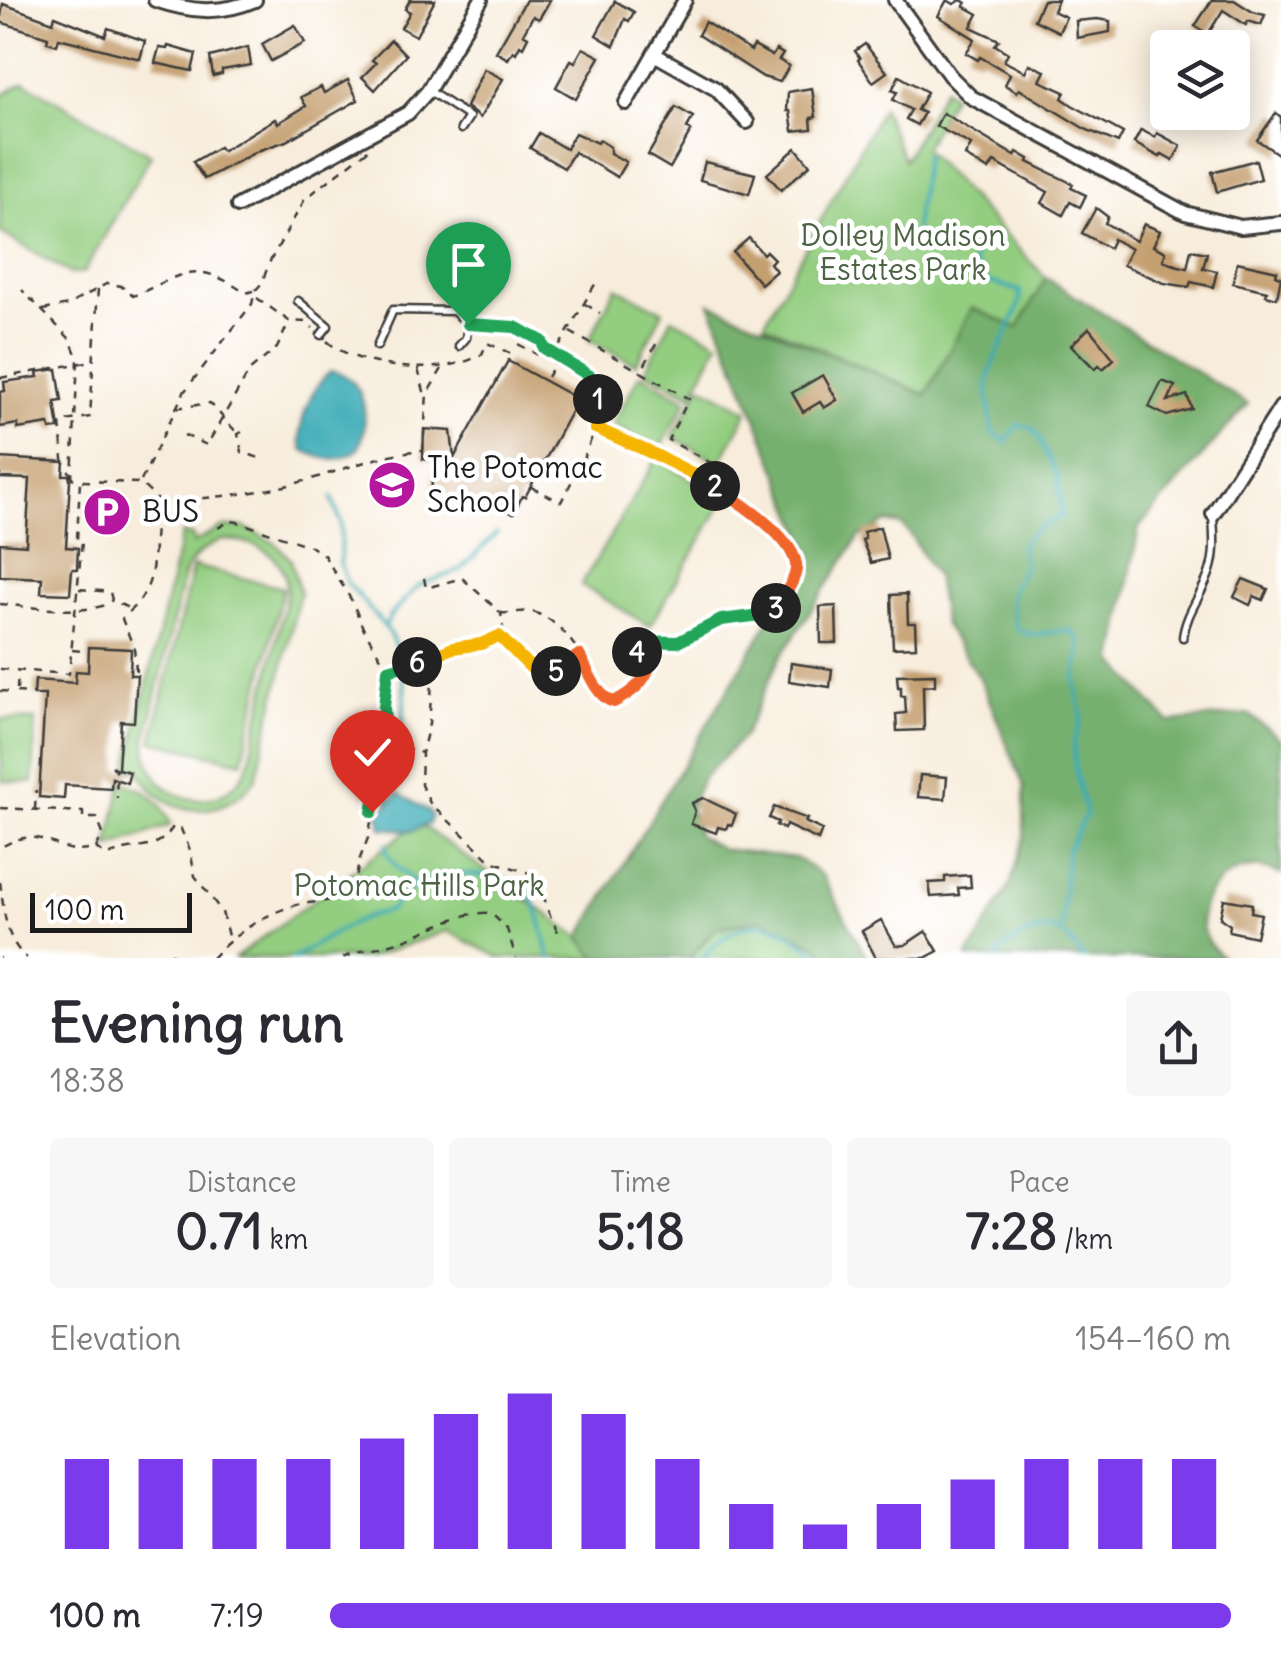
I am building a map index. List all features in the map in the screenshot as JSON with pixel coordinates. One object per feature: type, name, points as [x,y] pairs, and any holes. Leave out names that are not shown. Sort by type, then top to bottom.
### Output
[{"type":"street","points":[[156,0],[206,12],[255,0]]},
{"type":"street","points":[[238,206],[408,112],[428,90],[481,0]]},
{"type":"street","points":[[626,103],[684,0]]},
{"type":"street","points":[[895,0],[950,76],[971,97],[1186,212],[1242,228],[1281,223]]},
{"type":"street","points":[[654,54],[716,89],[747,122]]},
{"type":"street","points":[[1213,514],[1281,407]]},
{"type":"lane","points":[[428,90],[469,117],[461,129]]},
{"type":"lane","points":[[298,301],[328,326],[321,335]]},
{"type":"lane","points":[[377,346],[394,310],[454,311],[468,324],[515,327],[542,341],[552,358]]},
{"type":"lane","points":[[459,346],[466,338],[468,324]]},
{"type":"lane","points":[[1183,637],[1184,624],[1210,573],[1213,514]]},
{"type":"path","points":[[42,310],[68,305],[98,286],[114,284],[133,296],[158,282],[193,273],[218,277],[245,294],[255,290],[305,199],[380,140]]},
{"type":"path","points":[[547,377],[554,364],[552,358],[598,279]]},
{"type":"path","points":[[98,286],[90,417],[60,422],[63,459],[72,478],[140,483],[160,502],[244,495],[297,483],[373,457],[423,450],[427,400],[442,367]]},
{"type":"path","points":[[22,290],[70,340],[78,364],[72,478]]},
{"type":"path","points":[[140,483],[174,409],[206,358],[252,304],[255,290]]},
{"type":"path","points":[[584,304],[600,313]]},
{"type":"path","points":[[184,434],[206,445],[250,370],[283,339],[289,321]]},
{"type":"path","points":[[568,331],[689,399],[668,440],[715,465]]},
{"type":"path","points":[[487,343],[512,354]]},
{"type":"path","points":[[508,360],[518,343],[590,376],[598,397],[595,428],[562,502],[531,487]]},
{"type":"path","points":[[642,372],[656,344]]},
{"type":"path","points":[[0,378],[94,361]]},
{"type":"path","points":[[418,367],[427,400]]},
{"type":"path","points":[[578,399],[596,409]]},
{"type":"path","points":[[174,409],[210,403],[240,433],[242,452],[265,460]]},
{"type":"path","points":[[500,613],[529,612],[553,622],[579,655],[600,694],[614,702],[636,688],[648,674],[650,664],[634,650],[632,644],[636,641],[678,642],[721,620],[769,614],[796,568],[780,538],[748,509],[676,463],[595,428]]},
{"type":"path","points":[[0,670],[69,674],[79,589],[80,481]]},
{"type":"path","points":[[136,671],[134,648],[122,618],[142,598],[151,578],[153,525],[160,502]]},
{"type":"path","points":[[212,531],[230,521],[318,550],[352,600],[363,628],[391,670],[384,707],[386,742],[354,890],[340,899],[312,901],[278,911],[229,942],[212,958]]},
{"type":"path","points":[[424,578],[426,588],[462,578],[500,613],[504,638]]},
{"type":"path","points":[[79,589],[110,592],[112,600]]},
{"type":"path","points":[[112,600],[131,609]]},
{"type":"path","points":[[0,604],[103,608],[112,600]]},
{"type":"path","points":[[391,670],[496,636],[504,638],[538,675],[552,674],[579,655]]},
{"type":"path","points":[[70,650],[83,651]]},
{"type":"path","points":[[434,655],[422,785],[430,802],[491,860],[540,879],[546,908],[559,934]]},
{"type":"path","points":[[17,692],[18,671]]},
{"type":"path","points":[[0,691],[32,693]]},
{"type":"path","points":[[386,742],[422,753]]},
{"type":"path","points":[[112,766],[116,770],[118,798]]},
{"type":"path","points":[[36,790],[36,810]]},
{"type":"path","points":[[0,808],[84,812],[83,818],[97,818],[104,834],[96,848]]},
{"type":"path","points":[[0,848],[26,837],[50,840],[70,851],[96,848],[106,856],[134,845],[156,846],[172,827],[180,827],[195,876],[222,912],[229,942]]},
{"type":"path","points":[[0,882],[1,908],[14,943],[27,958]]},
{"type":"path","points":[[343,958],[476,912],[491,913],[507,929],[516,958]]},
{"type":"green space","points":[[24,82],[151,155],[84,272],[71,274],[0,232],[0,97]]},
{"type":"green space","name":"Dolley Madison Estates Park","points":[[944,88],[952,95],[924,149],[1046,278],[1018,328],[972,308],[926,395],[764,324],[882,108],[904,160]]},
{"type":"green space","points":[[1046,278],[1248,404],[1139,527],[1114,661],[1169,722],[1248,714],[1281,739],[1281,875],[1249,868],[1220,881],[1210,893],[1203,907],[1202,923],[1208,942],[1223,958],[967,958],[1010,885],[1024,839],[1024,786],[981,680],[944,625],[936,577],[902,525],[886,522],[859,537],[779,659],[744,736],[702,779],[690,807],[698,836],[723,849],[796,858],[822,875],[867,958],[826,958],[819,947],[762,919],[715,929],[690,958],[596,958],[580,937],[810,552],[710,303],[926,395],[972,308],[1018,328]]},
{"type":"green space","points":[[616,287],[663,311],[636,364],[589,340]]},
{"type":"green space","points":[[672,318],[719,342],[692,395],[645,371]]},
{"type":"green space","points":[[640,374],[687,400],[659,451],[612,425]]},
{"type":"green space","points":[[701,385],[748,411],[720,463],[673,437]]},
{"type":"green space","points":[[657,458],[725,499],[650,626],[581,585]]},
{"type":"green space","points":[[223,527],[244,527],[275,543],[291,560],[300,593],[256,779],[227,803],[195,810],[164,799],[139,771],[127,770],[182,533],[193,536],[193,543]],"holes":[[[222,540],[259,547],[277,561],[283,571],[286,597],[249,763],[237,782],[222,794],[188,798],[158,779],[149,762],[146,740],[184,574],[204,550]]]},
{"type":"green space","points":[[193,566],[283,588],[242,762],[152,741]]},
{"type":"green space","points":[[0,719],[36,720],[33,783],[2,781]]},
{"type":"green space","points":[[122,783],[152,797],[171,825],[108,848]]},
{"type":"green space","name":"Potomac Hills Park","points":[[418,823],[580,937],[596,958],[500,958],[447,931],[368,958],[235,958]]},
{"type":"green space","points":[[762,918],[819,947],[826,958],[690,958],[715,929]]},
{"type":"water","points":[[332,371],[353,382],[365,414],[358,450],[331,459],[303,450],[301,431],[312,395]]},
{"type":"water","points":[[398,793],[432,815],[429,824],[411,831],[382,828],[379,814]]},
{"type":"building","points":[[410,0],[435,0],[416,36],[401,28],[410,12],[405,9]]},
{"type":"building","points":[[526,0],[550,0],[539,19],[533,16],[523,34],[528,37],[523,47],[520,45],[508,59],[496,52]]},
{"type":"building","points":[[947,0],[954,4],[961,0],[978,14],[971,27],[999,40],[995,45],[1008,53],[1004,61],[1025,72],[1029,64],[1045,71],[1040,81],[1065,92],[1062,98],[1123,133],[1118,143],[1005,85],[1010,74],[966,53],[975,39],[938,16]]},
{"type":"building","points":[[1043,0],[1058,0],[1053,11],[1066,17],[1059,32],[1034,20]]},
{"type":"building","points":[[1212,0],[1234,0],[1265,15],[1261,25],[1248,21],[1246,25],[1223,10],[1210,30],[1195,26]]},
{"type":"building","points":[[615,1],[634,12],[629,21],[625,19],[614,46],[596,35]]},
{"type":"building","points":[[3,4],[53,22],[55,16],[105,36],[108,28],[145,41],[140,59],[59,38],[57,45],[47,42],[48,37],[0,22]]},
{"type":"building","points":[[1076,21],[1110,21],[1110,32],[1077,38]]},
{"type":"building","points":[[705,22],[751,51],[754,46],[772,56],[776,50],[783,54],[779,60],[789,66],[780,82],[763,77],[698,35]]},
{"type":"building","points":[[295,25],[305,43],[271,61],[262,44]]},
{"type":"building","points":[[391,40],[406,55],[375,90],[362,77]]},
{"type":"building","points":[[865,44],[887,72],[873,82],[855,51]]},
{"type":"building","points":[[168,46],[196,54],[192,71],[155,63],[159,48]]},
{"type":"building","points":[[248,47],[251,65],[222,70],[222,74],[213,76],[210,57]]},
{"type":"building","points":[[583,48],[600,57],[576,99],[556,87],[571,60],[575,62]]},
{"type":"building","points":[[484,69],[503,79],[480,118],[466,107]]},
{"type":"building","points":[[899,76],[927,92],[917,110],[924,113],[917,125],[906,119],[911,110],[893,100],[897,92],[892,90]]},
{"type":"building","points":[[348,80],[358,100],[286,141],[204,179],[193,162],[219,147],[222,151],[275,119],[278,123],[306,106],[301,97],[321,87],[324,93]]},
{"type":"building","points":[[812,88],[816,117],[811,118],[812,129],[793,131],[787,111],[788,92]]},
{"type":"building","points":[[676,107],[693,117],[687,128],[691,131],[670,168],[648,155]]},
{"type":"building","points":[[943,113],[1015,156],[1017,152],[1028,162],[1073,184],[1071,188],[1086,195],[1080,207],[1070,202],[1063,215],[1042,203],[1048,192],[994,162],[989,170],[965,156],[971,145],[936,126]]},
{"type":"building","points":[[1276,113],[1281,117],[1281,156],[1257,140]]},
{"type":"building","points":[[1141,130],[1155,137],[1157,133],[1181,146],[1173,160],[1134,143]]},
{"type":"building","points":[[539,133],[566,149],[575,133],[597,143],[599,140],[610,147],[610,153],[626,162],[617,177],[574,152],[564,168],[530,148]]},
{"type":"building","points":[[796,148],[810,165],[781,190],[767,174]]},
{"type":"building","points":[[1256,160],[1261,179],[1217,192],[1212,172]]},
{"type":"building","points":[[705,162],[755,174],[749,194],[700,180]]},
{"type":"building","points":[[1096,208],[1108,217],[1105,223],[1136,241],[1144,224],[1160,231],[1153,246],[1166,252],[1163,260],[1175,265],[1187,268],[1191,250],[1207,253],[1203,268],[1217,271],[1213,287],[1191,282],[1189,287],[1164,283],[1123,265],[1131,249],[1113,239],[1109,248],[1082,233]]},
{"type":"building","points":[[475,234],[499,253],[488,267],[464,249]]},
{"type":"building","points":[[749,238],[763,254],[766,251],[774,259],[770,263],[776,271],[761,284],[733,252]]},
{"type":"building","points":[[1237,262],[1277,271],[1276,275],[1281,277],[1277,298],[1266,295],[1267,291],[1233,283]]},
{"type":"building","points":[[1089,328],[1114,359],[1103,369],[1099,365],[1095,369],[1071,345]]},
{"type":"building","points":[[508,361],[578,399],[525,497],[522,496],[514,513],[471,503],[431,500],[433,460],[423,459],[424,429],[451,431],[454,458]]},
{"type":"building","points":[[57,369],[62,401],[55,402],[59,429],[51,430],[49,424],[18,429],[18,424],[0,427],[0,392],[5,391],[4,382],[38,377],[37,372]]},
{"type":"building","points":[[823,375],[837,400],[824,408],[820,402],[803,412],[792,393]]},
{"type":"building","points":[[1162,381],[1175,386],[1168,401],[1187,395],[1192,409],[1167,416],[1149,407]]},
{"type":"building","points":[[0,458],[64,462],[63,475],[69,475],[70,480],[66,547],[78,548],[70,594],[41,593],[42,578],[0,576],[0,543],[26,545],[30,479],[0,478]]},
{"type":"building","points":[[880,527],[888,559],[871,563],[863,532]]},
{"type":"building","points":[[1243,579],[1268,589],[1263,600],[1254,596],[1250,605],[1234,597]]},
{"type":"building","points":[[907,594],[908,623],[915,623],[916,647],[893,648],[891,595]]},
{"type":"building","points":[[836,606],[837,643],[821,643],[820,607]]},
{"type":"building","points":[[89,647],[131,649],[130,675],[137,675],[134,722],[121,721],[118,769],[130,772],[127,783],[112,778],[111,788],[65,785],[64,799],[39,797],[45,695],[34,695],[35,680],[75,683],[76,671],[88,672]]},
{"type":"building","points":[[791,663],[832,669],[830,687],[789,681]]},
{"type":"building","points":[[935,674],[935,685],[923,686],[924,730],[897,731],[896,714],[906,713],[897,675]]},
{"type":"building","points":[[920,775],[947,777],[945,799],[918,797]]},
{"type":"building","points":[[703,798],[736,814],[732,825],[728,824],[726,829],[718,827],[716,833],[691,824],[695,811],[692,803]]},
{"type":"building","points":[[774,807],[807,819],[805,822],[822,830],[818,840],[786,825],[784,829],[776,825],[778,822],[769,818]]},
{"type":"building","points":[[970,875],[971,887],[958,888],[959,895],[931,897],[929,883]]},
{"type":"building","points":[[1224,899],[1252,904],[1251,912],[1261,914],[1256,937],[1229,931],[1230,925],[1220,918]]},
{"type":"building","points":[[881,920],[896,946],[905,945],[926,931],[938,951],[925,958],[876,958],[862,931]]},
{"type":"waterway","points":[[925,155],[912,250],[927,252],[969,244],[980,279],[1020,291],[1017,310],[988,383],[992,432],[1006,442],[1018,425],[1031,427],[1058,478],[1062,516],[1037,528],[1021,545],[1025,565],[1011,600],[1016,629],[1032,635],[1069,630],[1081,641],[1075,681],[1082,719],[1074,742],[1075,769],[1086,814],[1067,851],[1061,933]]},
{"type":"waterway","points":[[332,498],[341,523],[340,564],[346,581],[384,626]]},
{"type":"waterway","points":[[388,800],[401,734],[404,690],[396,647],[385,627],[390,616],[418,586],[460,570],[497,533]]},
{"type":"waterway","points":[[386,843],[393,862],[419,885]]},
{"type":"waterway","points":[[293,958],[352,924],[391,910],[412,888],[438,877],[468,874],[524,887],[539,914],[550,958]]},
{"type":"waterway","points":[[702,958],[733,932],[761,925],[789,934],[821,958]]},
{"type":"waterway","points":[[996,958],[1016,940],[1045,930],[1064,935],[1083,958]]},
{"type":"place","name":"The Potomac School","points":[[392,485]]},
{"type":"place","name":"BUS","points":[[107,512]]},
{"type":"route","points":[[372,812],[386,742],[384,695],[388,670],[499,636],[538,675],[552,674],[579,655],[600,694],[614,702],[636,688],[648,674],[650,664],[634,650],[632,644],[636,641],[678,642],[721,620],[769,614],[796,568],[780,538],[748,509],[676,463],[595,428],[598,397],[590,376],[581,369],[515,327],[468,324]]}]
